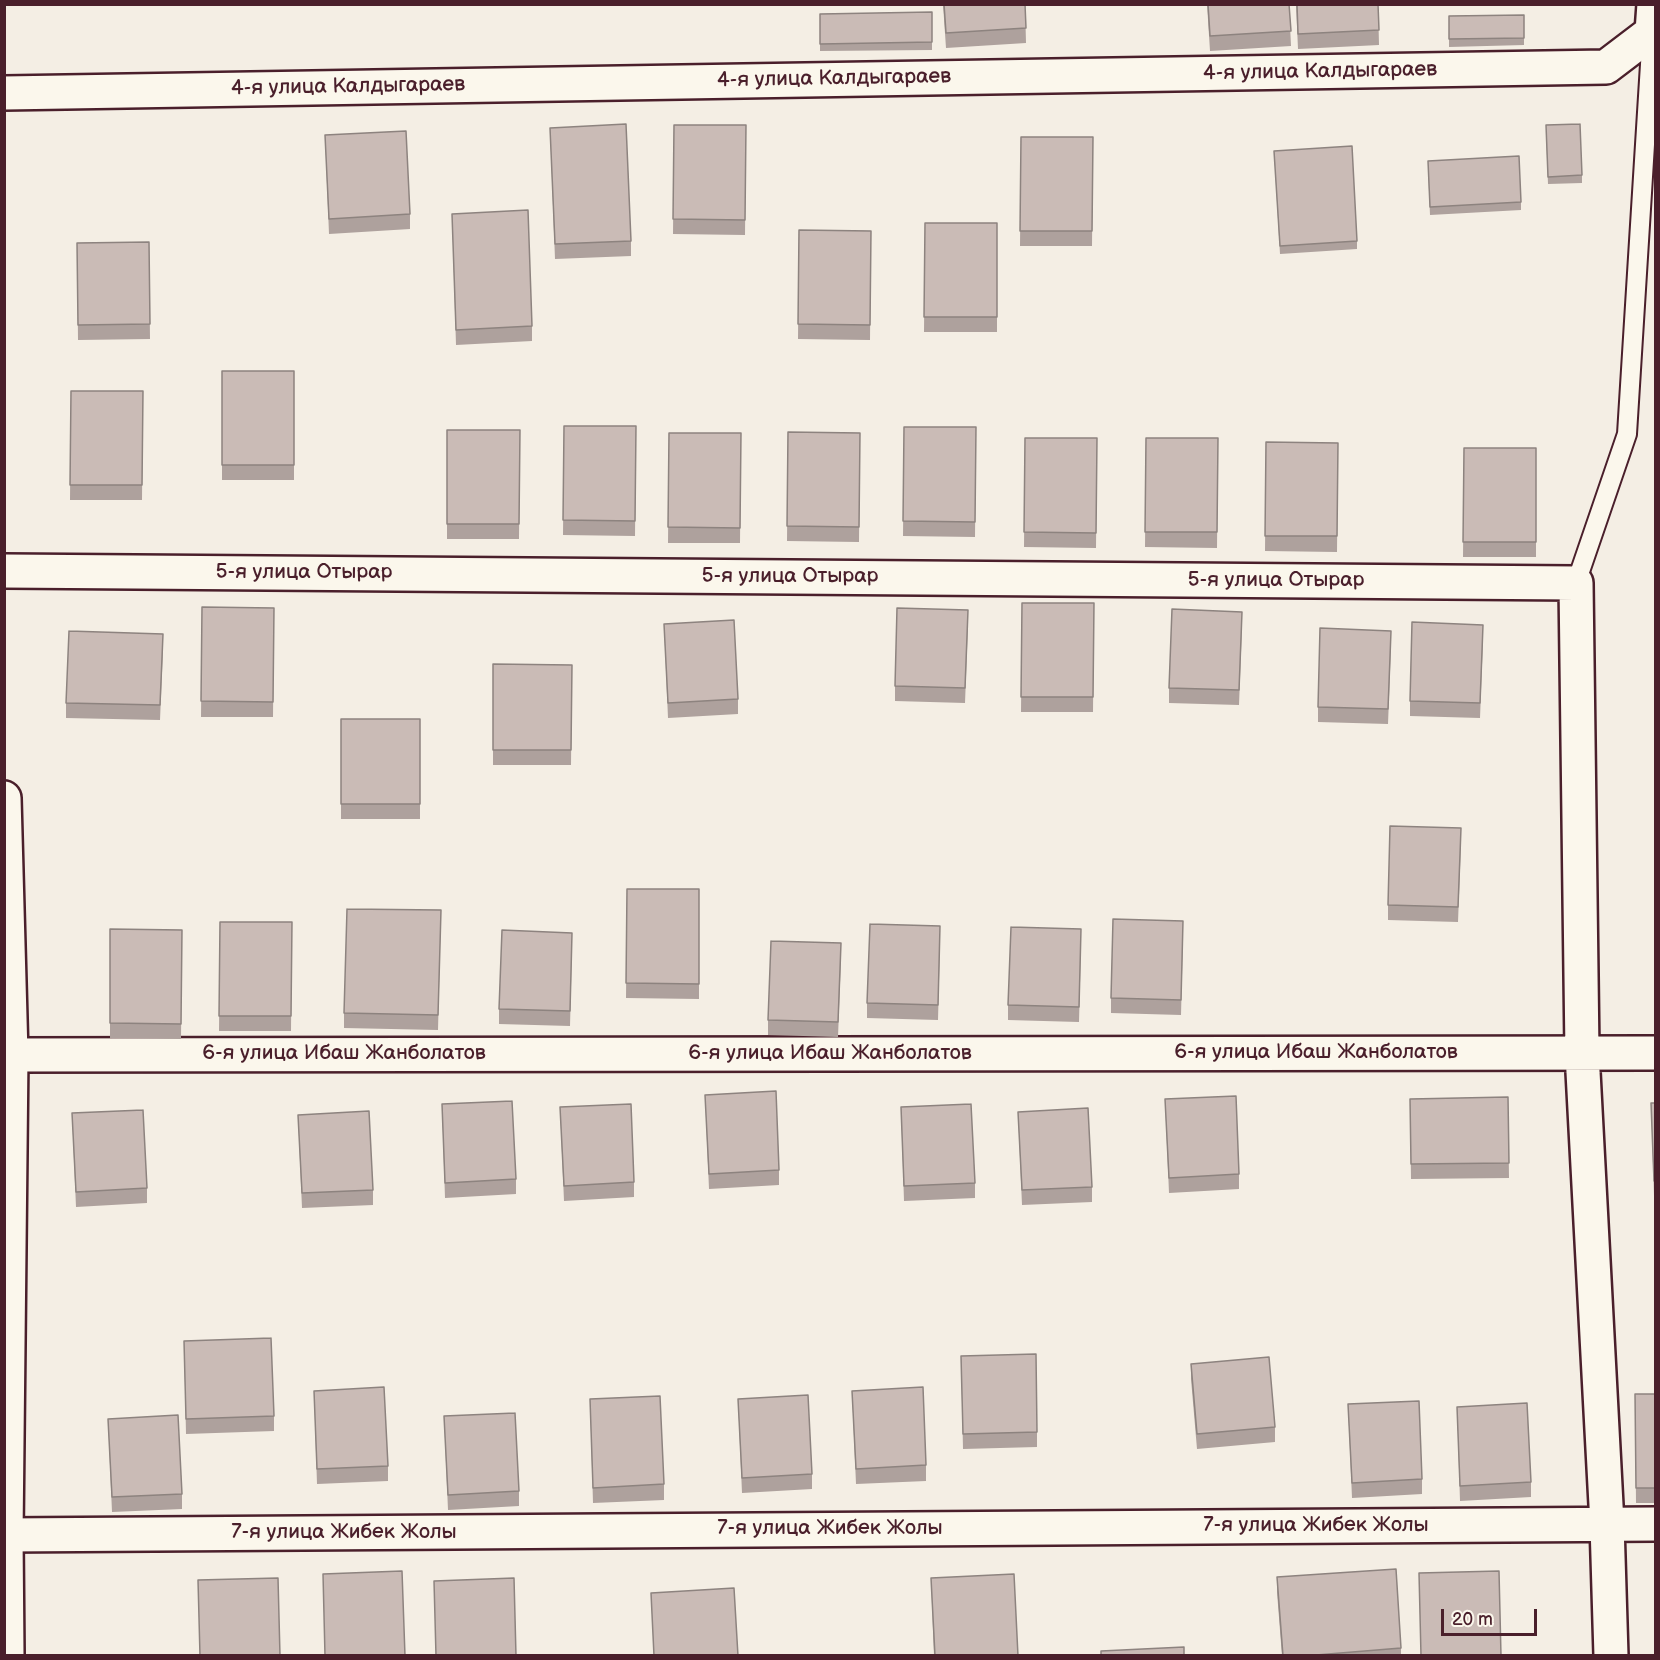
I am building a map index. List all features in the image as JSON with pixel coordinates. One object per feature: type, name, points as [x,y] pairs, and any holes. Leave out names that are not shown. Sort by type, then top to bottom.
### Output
[{"type":"street","name":"4-я улица Калдыгараев","points":[[4,93],[1606,67],[1653,18]]},
{"type":"street","name":"5-я улица Отырар","points":[[4,571],[1576,583]]},
{"type":"street","points":[[1576,583],[1582,1053],[1607,1524],[1611,1656]]},
{"type":"street","points":[[4,798],[8,1055],[5,1535],[7,1656]]},
{"type":"street","name":"6-я улица Ибаш Жанболатов","points":[[8,1055],[1656,1053]]},
{"type":"street","name":"7-я улица Жибек Жолы","points":[[5,1535],[1656,1524]]},
{"type":"lane","points":[[1576,583],[1626,434],[1653,18]]},
{"type":"building","points":[[944,4],[1025,4],[1026,28],[946,33]]},
{"type":"building","points":[[1208,4],[1289,4],[1291,31],[1210,36]]},
{"type":"building","points":[[1297,4],[1378,4],[1379,30],[1298,34]]},
{"type":"building","points":[[932,12],[932,42],[820,44],[820,14]]},
{"type":"building","points":[[1524,15],[1524,38],[1449,39],[1449,16]]},
{"type":"building","points":[[626,124],[631,241],[555,244],[550,128]]},
{"type":"building","points":[[1580,124],[1582,175],[1548,177],[1546,125]]},
{"type":"building","points":[[674,125],[746,125],[745,220],[673,219]]},
{"type":"building","points":[[406,131],[410,214],[329,219],[325,135]]},
{"type":"building","points":[[1021,137],[1093,137],[1092,231],[1020,231]]},
{"type":"building","points":[[1352,146],[1357,241],[1280,246],[1274,151]]},
{"type":"building","points":[[1519,156],[1521,202],[1430,207],[1428,161]]},
{"type":"building","points":[[528,210],[532,326],[456,330],[452,214]]},
{"type":"building","points":[[925,223],[997,223],[997,317],[924,317]]},
{"type":"building","points":[[799,230],[871,231],[870,325],[798,324]]},
{"type":"building","points":[[149,242],[150,324],[78,325],[77,243]]},
{"type":"building","points":[[222,371],[294,371],[294,465],[222,465]]},
{"type":"building","points":[[71,391],[143,391],[142,485],[70,485]]},
{"type":"building","points":[[564,426],[636,426],[635,521],[563,520]]},
{"type":"building","points":[[904,427],[976,427],[975,522],[903,521]]},
{"type":"building","points":[[447,430],[520,430],[519,524],[447,524]]},
{"type":"building","points":[[788,432],[860,433],[859,527],[787,526]]},
{"type":"building","points":[[669,433],[741,433],[740,528],[668,527]]},
{"type":"building","points":[[1025,438],[1097,438],[1096,533],[1024,532]]},
{"type":"building","points":[[1146,438],[1218,438],[1217,532],[1145,532]]},
{"type":"building","points":[[1266,442],[1338,443],[1337,536],[1265,536]]},
{"type":"building","points":[[1464,448],[1536,448],[1536,542],[1463,542]]},
{"type":"building","points":[[1022,603],[1094,603],[1093,697],[1021,697]]},
{"type":"building","points":[[202,607],[274,608],[273,702],[201,701]]},
{"type":"building","points":[[897,608],[968,610],[965,688],[895,686]]},
{"type":"building","points":[[1172,609],[1242,612],[1239,690],[1169,688]]},
{"type":"building","points":[[734,620],[738,699],[668,703],[664,624]]},
{"type":"building","points":[[1412,622],[1483,625],[1480,703],[1410,701]]},
{"type":"building","points":[[1320,628],[1391,631],[1388,709],[1318,707]]},
{"type":"building","points":[[69,631],[163,634],[160,705],[66,703]]},
{"type":"building","points":[[493,664],[572,665],[571,750],[493,750]]},
{"type":"building","points":[[341,719],[420,719],[420,804],[341,804]]},
{"type":"building","points":[[1390,826],[1461,828],[1458,907],[1388,905]]},
{"type":"building","points":[[627,889],[699,889],[699,984],[626,983]]},
{"type":"building","points":[[347,909],[441,910],[438,1015],[344,1013]]},
{"type":"building","points":[[1113,919],[1183,921],[1181,1000],[1111,998]]},
{"type":"building","points":[[220,922],[292,922],[291,1016],[219,1016]]},
{"type":"building","points":[[870,924],[940,926],[938,1005],[867,1003]]},
{"type":"building","points":[[1011,927],[1081,929],[1079,1007],[1008,1005]]},
{"type":"building","points":[[110,929],[182,930],[181,1024],[110,1023]]},
{"type":"building","points":[[502,930],[572,933],[570,1011],[499,1009]]},
{"type":"building","points":[[771,941],[841,943],[838,1022],[768,1020]]},
{"type":"building","points":[[776,1091],[779,1170],[709,1174],[705,1095]]},
{"type":"building","points":[[1236,1096],[1239,1174],[1169,1178],[1165,1099]]},
{"type":"building","points":[[1508,1097],[1509,1163],[1411,1164],[1410,1099]]},
{"type":"building","points":[[512,1101],[516,1179],[445,1183],[442,1104]]},
{"type":"building","points":[[1651,1103],[1656,1103],[1656,1181],[1654,1181]]},
{"type":"building","points":[[631,1104],[634,1182],[564,1186],[560,1107]]},
{"type":"building","points":[[971,1104],[975,1183],[904,1186],[901,1107]]},
{"type":"building","points":[[1088,1108],[1092,1187],[1022,1190],[1018,1112]]},
{"type":"building","points":[[143,1110],[147,1188],[76,1192],[72,1113]]},
{"type":"building","points":[[369,1111],[373,1190],[302,1193],[298,1115]]},
{"type":"building","points":[[271,1338],[274,1416],[186,1419],[184,1341]]},
{"type":"building","points":[[1036,1354],[1037,1432],[963,1434],[961,1356]]},
{"type":"building","points":[[1269,1357],[1275,1427],[1197,1434],[1191,1364]]},
{"type":"building","points":[[384,1387],[388,1466],[317,1469],[314,1391]]},
{"type":"building","points":[[923,1387],[926,1465],[856,1469],[852,1391]]},
{"type":"building","points":[[1635,1394],[1656,1394],[1656,1488],[1636,1488]]},
{"type":"building","points":[[808,1395],[812,1474],[742,1478],[738,1399]]},
{"type":"building","points":[[660,1396],[664,1484],[593,1488],[590,1399]]},
{"type":"building","points":[[1419,1401],[1422,1479],[1352,1483],[1348,1404]]},
{"type":"building","points":[[1527,1403],[1531,1482],[1460,1486],[1457,1407]]},
{"type":"building","points":[[515,1413],[519,1491],[448,1495],[444,1416]]},
{"type":"building","points":[[178,1415],[182,1494],[112,1497],[108,1419]]},
{"type":"building","points":[[1396,1569],[1401,1648],[1283,1656],[1277,1577]]},
{"type":"building","points":[[402,1571],[405,1656],[325,1656],[323,1574]]},
{"type":"building","points":[[1499,1571],[1501,1656],[1421,1656],[1419,1573]]},
{"type":"building","points":[[1014,1574],[1018,1656],[935,1656],[931,1578]]},
{"type":"building","points":[[278,1578],[280,1656],[200,1656],[198,1580]]},
{"type":"building","points":[[514,1578],[516,1656],[436,1656],[434,1581]]},
{"type":"building","points":[[734,1588],[738,1656],[654,1656],[651,1593]]},
{"type":"building","points":[[1184,1647],[1184,1656],[1101,1656],[1101,1651]]}]
